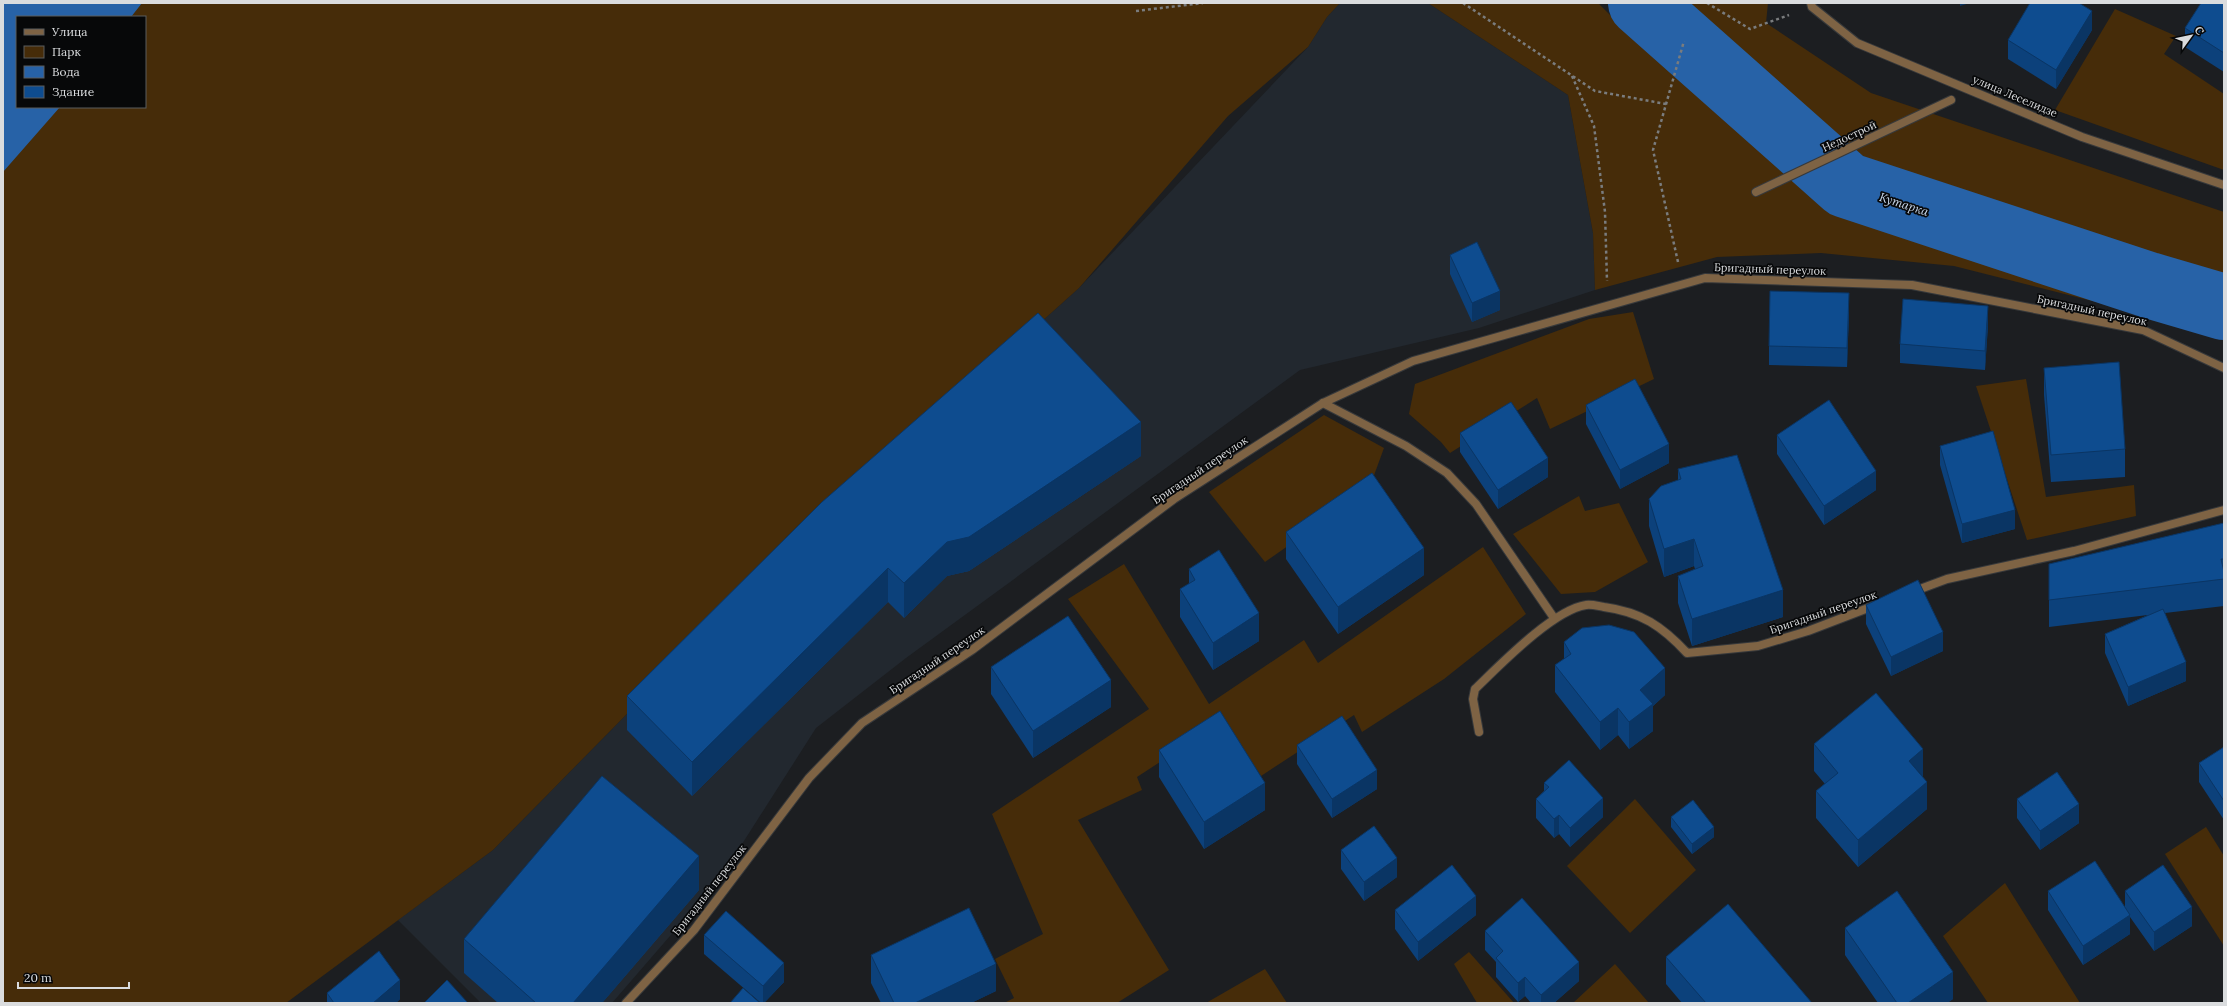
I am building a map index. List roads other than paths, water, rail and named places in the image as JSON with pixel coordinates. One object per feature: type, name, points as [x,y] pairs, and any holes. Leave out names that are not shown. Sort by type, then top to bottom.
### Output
[{"type":"street","name":"улица Леселидзе","points":[[1811,5],[1857,43],[2082,136],[2224,186]]},
{"type":"street","name":"Недострой","points":[[1756,192],[1951,100]]},
{"type":"street","name":"Бригадный переулок","points":[[626,1003],[694,930],[809,778],[862,723],[972,650],[1174,500],[1323,403],[1412,360],[1704,278],[1912,285],[2143,330],[2224,368]]},
{"type":"street","points":[[1323,403],[1406,446],[1447,473],[1476,504],[1554,618]]},
{"type":"street","points":[[1903,595],[1947,579],[2074,551],[2224,510]]},
{"type":"street","name":"Бригадный переулок","points":[[1479,732],[1473,699],[1475,689],[1554,618],[1586,605],[1615,609],[1645,617],[1669,634],[1687,653],[1758,646],[1808,631],[1881,604]]},
{"type":"water","points":[[3,3],[142,3],[132,16],[16,16],[16,108],[59,108],[3,172]]},
{"type":"waterway","name":"Кутарка","points":[[1641,3],[1846,185],[2149,285],[2224,307]]}]
